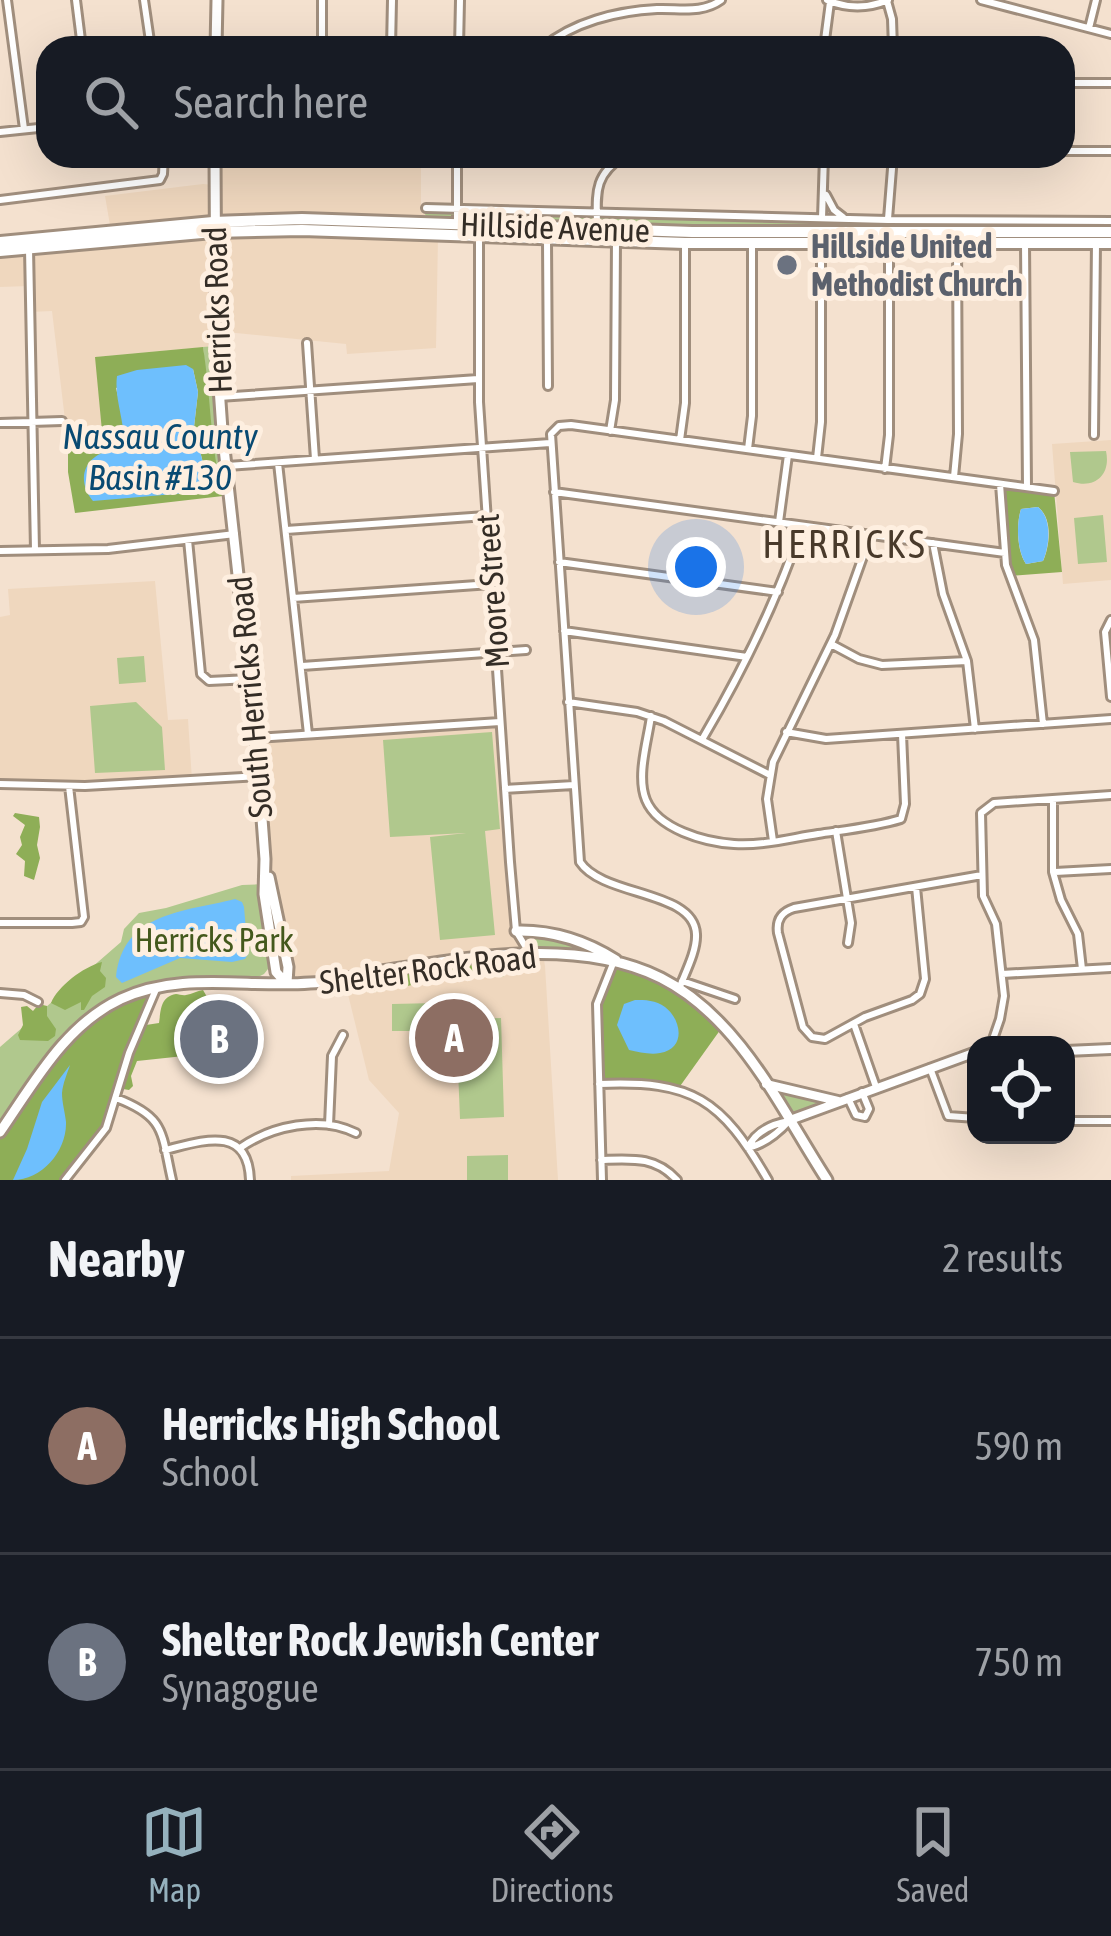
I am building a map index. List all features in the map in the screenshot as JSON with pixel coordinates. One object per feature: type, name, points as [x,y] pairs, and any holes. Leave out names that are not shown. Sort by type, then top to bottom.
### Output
[{"type":"main road","points":[[216,36],[217,0]]},
{"type":"main road","name":"Herricks Road","points":[[214,168],[220,397],[235,534]]},
{"type":"main road","name":"Hillside Avenue","points":[[0,247],[213,227],[596,234],[1111,232]]},
{"type":"main road","name":"Hillside Avenue","points":[[479,230],[548,238],[596,234],[616,240],[685,243],[752,243],[822,231]]},
{"type":"main road","name":"Hillside Avenue","points":[[889,232],[957,243],[1024,243],[1065,232],[1111,243]]},
{"type":"main road","name":"South Herricks Road","points":[[235,534],[266,859],[288,967],[287,983]]},
{"type":"main road","name":"South Herricks Road","points":[[266,859],[264,894],[271,950],[276,972],[287,983]]},
{"type":"main road","points":[[516,931],[554,933],[583,942],[617,962]]},
{"type":"main road","points":[[248,982],[265,974],[271,950]]},
{"type":"main road","name":"Shelter Rock Road","points":[[0,1132],[72,1033],[107,1006],[133,994],[200,982],[314,983],[440,962],[563,954],[617,962],[680,985],[723,1026],[827,1180]]},
{"type":"street","points":[[7,0],[24,129]]},
{"type":"street","points":[[76,0],[80,36]]},
{"type":"street","points":[[144,0],[149,36]]},
{"type":"street","points":[[322,0],[322,36]]},
{"type":"street","points":[[391,36],[392,0]]},
{"type":"street","points":[[459,36],[460,0]]},
{"type":"street","points":[[561,36],[614,14],[703,9],[721,0]]},
{"type":"street","points":[[825,36],[828,1],[859,7],[887,0],[893,36]]},
{"type":"street","points":[[981,0],[1111,34]]},
{"type":"street","points":[[1089,28],[1096,0]]},
{"type":"street","points":[[1075,82],[1111,82]]},
{"type":"street","points":[[0,132],[36,128]]},
{"type":"street","points":[[1075,151],[1111,151]]},
{"type":"street","points":[[0,200],[157,180],[163,177],[163,168]]},
{"type":"street","points":[[456,229],[458,168]]},
{"type":"street","points":[[596,234],[600,177],[607,168]]},
{"type":"street","points":[[817,459],[824,168]]},
{"type":"street","points":[[885,469],[890,435],[888,202],[893,168]]},
{"type":"street","points":[[824,187],[834,210],[844,217],[889,232]]},
{"type":"street","points":[[426,208],[597,213],[822,231],[879,213],[888,202]]},
{"type":"street","points":[[1065,232],[1111,221]]},
{"type":"street","name":"Moore Street","points":[[479,230],[478,379],[500,722],[516,931],[530,954]]},
{"type":"street","points":[[548,238],[548,386]]},
{"type":"street","points":[[610,431],[615,400],[616,240]]},
{"type":"street","points":[[680,440],[685,403],[685,243]]},
{"type":"street","points":[[748,449],[752,243]]},
{"type":"street","points":[[954,477],[957,243]]},
{"type":"street","points":[[1024,243],[1027,487]]},
{"type":"street","points":[[1094,435],[1096,243]]},
{"type":"street","points":[[28,244],[35,550]]},
{"type":"street","points":[[308,343],[315,460]]},
{"type":"street","points":[[220,397],[478,379]]},
{"type":"street","points":[[0,423],[62,421]]},
{"type":"street","points":[[735,999],[680,985],[696,939],[688,915],[672,904],[588,873],[580,862],[551,434],[562,425],[1054,491]]},
{"type":"street","points":[[226,466],[550,443]]},
{"type":"street","points":[[779,522],[788,455]]},
{"type":"street","points":[[278,463],[308,734]]},
{"type":"street","points":[[1000,484],[1009,576],[1034,640],[1043,724]]},
{"type":"street","points":[[554,492],[1005,553]]},
{"type":"street","points":[[286,530],[486,516]]},
{"type":"street","points":[[703,738],[748,658],[802,526]]},
{"type":"street","points":[[0,551],[108,549],[235,534]]},
{"type":"street","points":[[773,841],[767,799],[770,775],[786,732],[831,644],[871,535]]},
{"type":"street","points":[[188,540],[201,674],[209,681],[250,679]]},
{"type":"street","points":[[933,543],[943,594],[967,661],[975,729]]},
{"type":"street","points":[[559,562],[778,592]]},
{"type":"street","points":[[293,598],[491,584]]},
{"type":"street","points":[[1111,620],[1105,632],[1111,697]]},
{"type":"street","points":[[563,632],[748,658]]},
{"type":"street","points":[[831,644],[881,665],[967,661]]},
{"type":"street","points":[[301,666],[526,650]]},
{"type":"street","points":[[568,702],[651,716],[770,775]]},
{"type":"street","points":[[651,716],[642,784],[647,803],[669,825],[722,843],[773,841],[897,820],[905,804],[902,734]]},
{"type":"street","points":[[786,732],[826,739],[1111,719]]},
{"type":"street","points":[[256,738],[500,722]]},
{"type":"street","points":[[0,784],[69,786],[259,776]]},
{"type":"street","points":[[505,789],[574,784]]},
{"type":"street","points":[[0,923],[81,922],[85,908],[69,786]]},
{"type":"street","points":[[994,1036],[1002,1009],[1002,974],[996,924],[983,896],[980,818],[994,803],[1111,795]]},
{"type":"street","points":[[1052,800],[1053,872],[1078,934],[1082,970]]},
{"type":"street","points":[[836,831],[851,923],[848,943]]},
{"type":"street","points":[[1053,872],[1111,869]]},
{"type":"street","points":[[916,887],[925,979],[920,994],[830,1038],[812,1037],[803,1028],[778,933],[785,911],[847,898],[982,875]]},
{"type":"street","points":[[602,1180],[598,1002],[617,962]]},
{"type":"street","points":[[1002,974],[1111,968]]},
{"type":"street","points":[[65,1180],[102,1135],[157,987]]},
{"type":"street","points":[[0,993],[38,1002]]},
{"type":"street","points":[[854,1024],[876,1087]]},
{"type":"street","points":[[328,1125],[332,1056],[343,1035]]},
{"type":"street","points":[[1075,1051],[1111,1049]]},
{"type":"street","points":[[748,1148],[752,1138],[775,1123],[967,1055]]},
{"type":"street","points":[[931,1068],[948,1116],[967,1117]]},
{"type":"street","points":[[599,1084],[647,1083],[684,1091],[722,1113],[767,1180]]},
{"type":"street","points":[[766,1084],[844,1099],[856,1116],[865,1117],[869,1111],[862,1093]]},
{"type":"street","points":[[116,1098],[152,1116],[161,1130],[172,1180]]},
{"type":"street","points":[[1075,1121],[1111,1121]]},
{"type":"street","points":[[240,1148],[277,1130],[328,1125],[356,1133]]},
{"type":"street","points":[[165,1150],[216,1140],[240,1148],[250,1180]]},
{"type":"street","points":[[602,1160],[649,1160],[677,1180]]},
{"type":"shaded area","points":[[215,168],[421,168],[421,207],[438,237],[436,348],[347,354],[346,344],[216,331],[215,346],[96,357],[103,442],[68,445],[52,311],[30,312],[29,286],[0,287],[0,251],[111,231],[105,196],[214,185]]},
{"type":"shaded area","points":[[1111,440],[1111,580],[1063,584],[1052,444]]},
{"type":"shaded area","points":[[155,581],[168,720],[188,719],[192,780],[85,786],[0,784],[0,617],[10,615],[8,589]]},
{"type":"shaded area","points":[[500,722],[516,931],[543,954],[545,966],[558,1180],[291,1180],[291,1176],[389,1171],[399,1113],[369,1080],[344,978],[287,983],[265,859],[256,738]]},
{"type":"green space","points":[[421,207],[1111,221],[1111,232],[692,232],[430,223]]},
{"type":"green space","points":[[215,346],[230,495],[223,496],[215,466],[203,347]]},
{"type":"green space","points":[[203,347],[223,496],[75,513],[68,445],[103,442],[95,357]],"holes":[[[193,369],[198,392],[194,427],[208,483],[198,492],[182,492],[124,446],[125,426],[116,388]]]},
{"type":"green space","points":[[1106,451],[1100,478],[1073,482],[1070,452]]},
{"type":"green space","points":[[1000,484],[1054,491],[1062,572],[1009,576]],"holes":[[[1038,507],[1049,532],[1045,555],[1043,561],[1026,564],[1018,538],[1021,509]]]},
{"type":"green space","points":[[1103,515],[1107,562],[1078,564],[1074,518]]},
{"type":"green space","points":[[144,656],[146,682],[119,684],[117,658]]},
{"type":"green space","points":[[136,702],[162,727],[165,770],[95,773],[90,706]]},
{"type":"green space","points":[[492,732],[500,829],[485,831],[495,935],[440,940],[430,837],[466,833],[390,837],[383,740]]},
{"type":"green space","points":[[15,813],[39,817],[40,858],[34,880],[24,876],[25,861],[16,854],[25,825]]},
{"type":"green space","name":"Herricks Park","points":[[265,884],[271,950],[264,974],[248,982],[157,987],[0,1130],[0,1047],[121,942],[124,929],[139,913],[242,885]]},
{"type":"green space","points":[[516,931],[541,931],[607,954],[530,954]]},
{"type":"green space","points":[[614,961],[662,979],[723,1026],[678,1089],[599,1084],[597,1001]]},
{"type":"green space","points":[[102,962],[105,987],[84,1010],[81,1002],[65,1010],[51,1003],[72,978]]},
{"type":"green space","points":[[488,962],[509,969],[503,977],[465,975],[370,993],[361,989],[367,980],[418,969]]},
{"type":"green space","points":[[157,987],[143,1021],[146,1025],[159,1023],[164,1001],[176,994],[203,990],[217,1014],[195,1016],[183,1039],[188,1050],[184,1056],[137,1061],[133,1086],[129,1090],[121,1086],[110,1119],[65,1180],[0,1180],[0,1132],[50,1059],[104,1008]]},
{"type":"green space","points":[[437,1003],[437,1031],[392,1031],[392,1004]]},
{"type":"green space","points":[[39,1004],[47,1006],[55,1036],[48,1041],[20,1040],[21,1007],[33,1011]]},
{"type":"green space","points":[[501,1018],[504,1117],[460,1119],[456,1019]]},
{"type":"green space","points":[[766,1084],[839,1101],[789,1121],[748,1148],[752,1138],[788,1120]]},
{"type":"green space","points":[[508,1155],[508,1180],[467,1180],[467,1156]]},
{"type":"water","name":"Nassau County Basin #130","points":[[186,365],[193,369],[198,392],[194,427],[208,483],[198,492],[93,501],[86,490],[86,467],[98,455],[124,445],[117,376]]},
{"type":"water","points":[[1038,507],[1048,525],[1047,547],[1043,561],[1026,564],[1019,545],[1019,515],[1021,509]]},
{"type":"water","points":[[235,899],[244,907],[245,959],[180,958],[122,983],[116,977],[130,939],[143,927],[177,912]]},
{"type":"water","points":[[635,1000],[658,1003],[671,1013],[679,1033],[674,1046],[652,1054],[629,1050],[617,1025],[624,1004]]},
{"type":"water","points":[[70,1065],[62,1093],[66,1122],[62,1143],[43,1169],[13,1180],[42,1102]]},
{"type":"place","name":"Hillside United Methodist Church","points":[[787,265]]},
{"type":"place","name":"Herricks High School","points":[[454,1038]]},
{"type":"place","name":"Shelter Rock Jewish Center","points":[[219,1039]]},
{"type":"district","name":"HERRICKS","points":[[845,544]]}]
